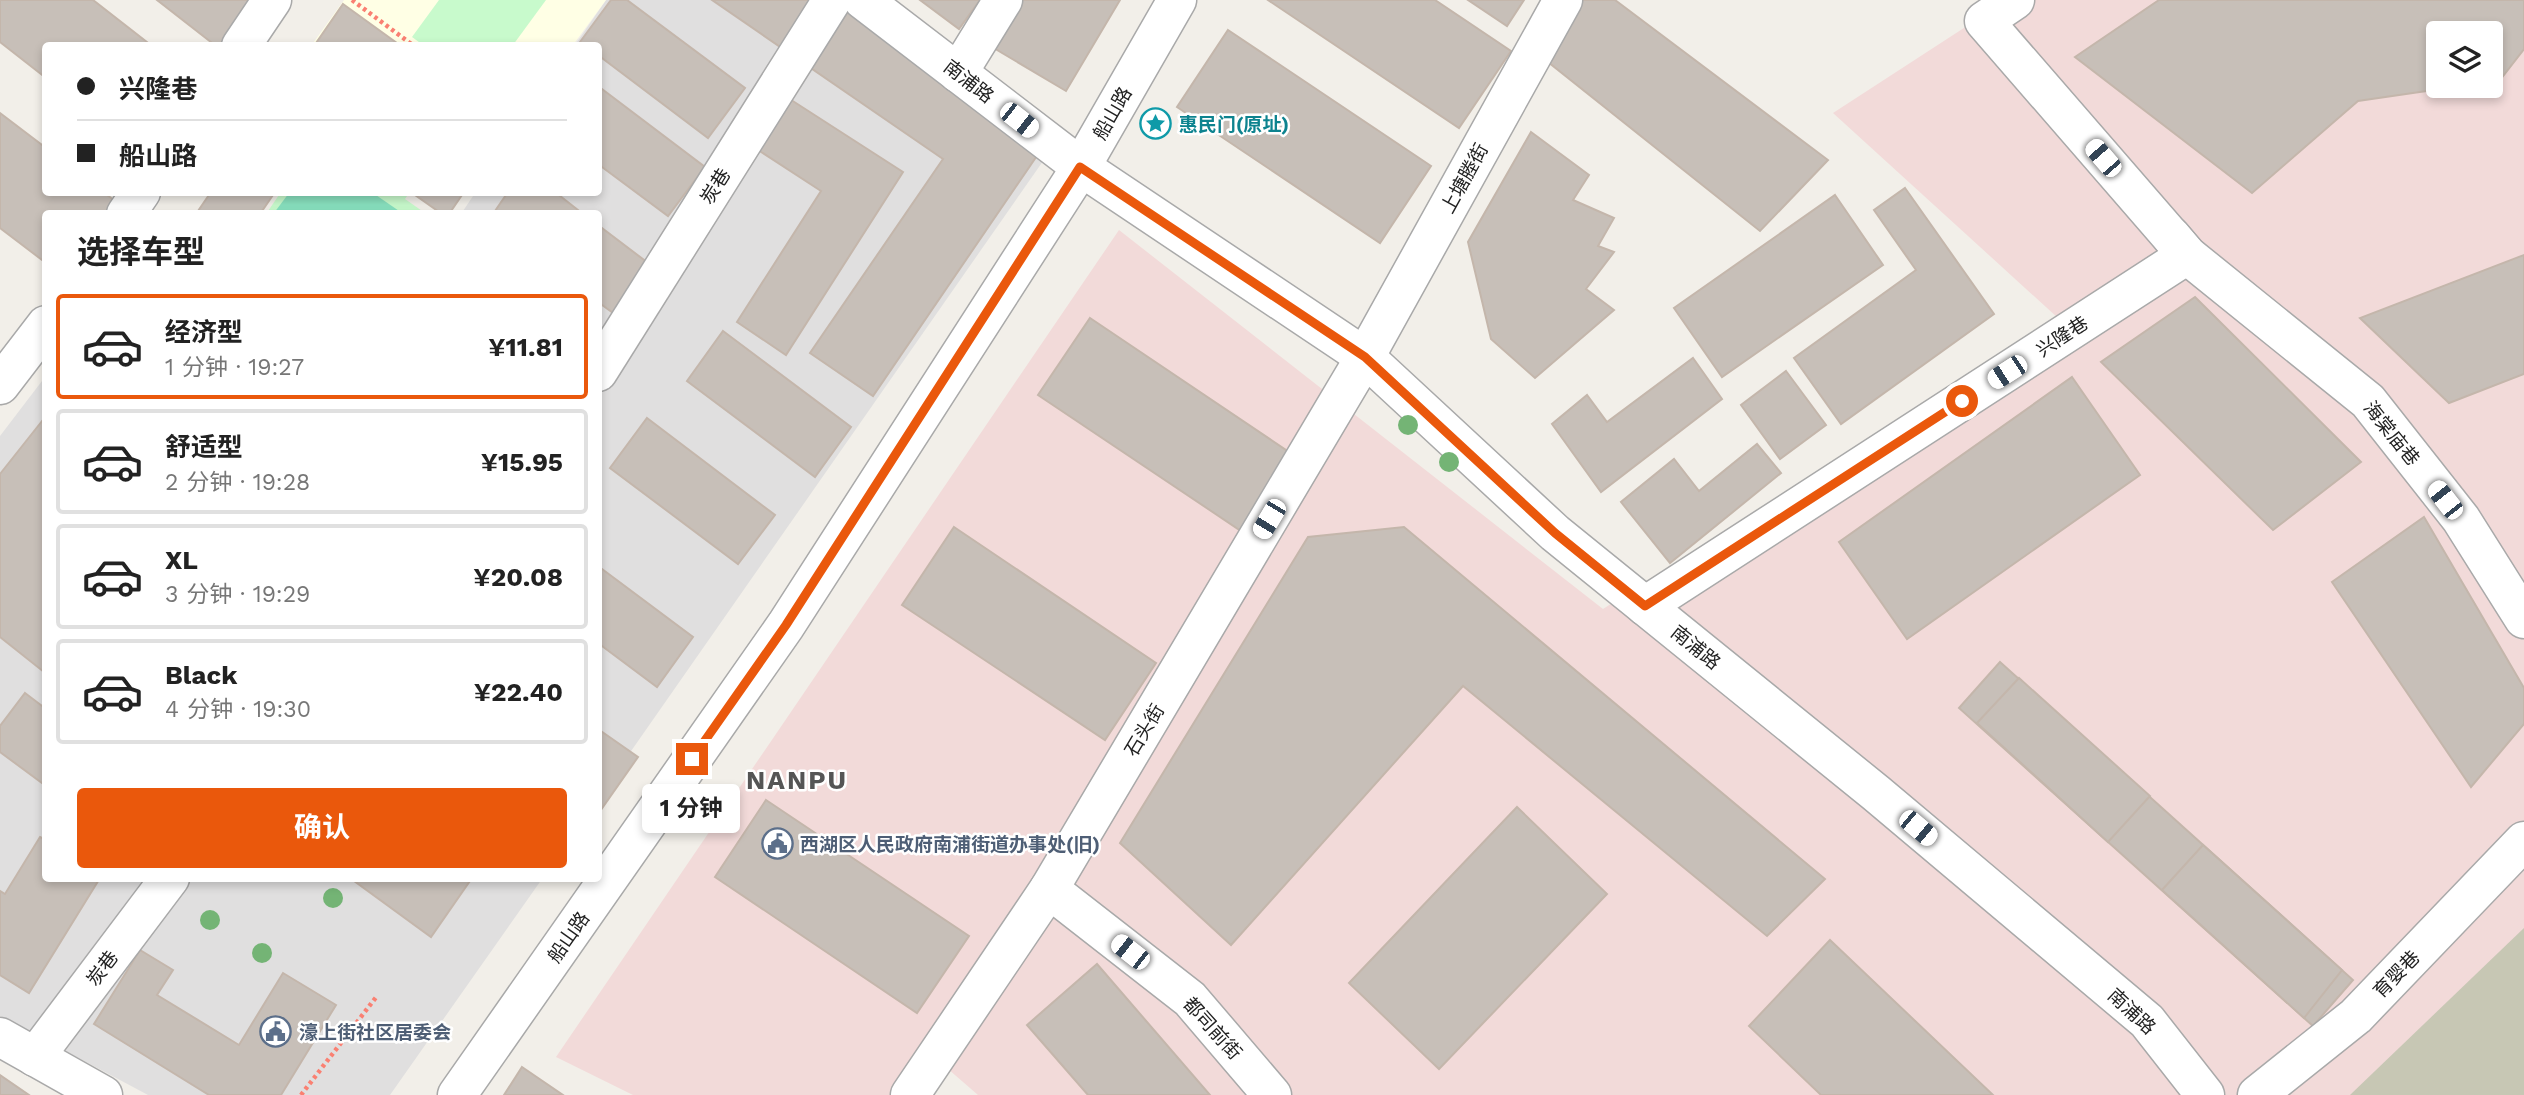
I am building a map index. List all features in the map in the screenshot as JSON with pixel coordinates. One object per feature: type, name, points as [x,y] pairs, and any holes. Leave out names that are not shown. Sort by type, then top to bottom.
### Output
[{"type":"street","points":[[244,42],[272,0]]},
{"type":"street","name":"炭巷","points":[[602,366],[832,0]]},
{"type":"street","name":"南浦路","points":[[863,0],[1080,167],[1365,357],[1555,533],[1876,793],[2147,1021],[2204,1095]]},
{"type":"street","points":[[958,73],[1003,0]]},
{"type":"street","name":"船山路","points":[[457,1095],[786,625],[1080,167],[1177,0]]},
{"type":"street","name":"上塘塍街","points":[[1365,357],[1563,0]]},
{"type":"street","name":"海棠庙巷","points":[[2000,11],[2188,255],[2368,401],[2461,519],[2524,620]]},
{"type":"street","name":"兴隆巷","points":[[1645,606],[2188,255]]},
{"type":"street","points":[[0,385],[42,330]]},
{"type":"street","name":"石头街","points":[[910,1095],[1049,889],[1365,357]]},
{"type":"street","name":"育婴巷","points":[[2257,1095],[2356,1016],[2524,841]]},
{"type":"street","name":"炭巷","points":[[35,1057],[167,882]]},
{"type":"street","name":"都司前街","points":[[1049,889],[1190,999],[1272,1095]]},
{"type":"street","points":[[0,1037],[103,1095]]},
{"type":"path","points":[[352,0],[409,42]]},
{"type":"path","points":[[302,1095],[377,996]]},
{"type":"shaded area","points":[[344,0],[606,0],[575,42],[314,42]]},
{"type":"shaded area","points":[[606,0],[853,0],[1055,144],[602,793],[602,210],[464,210],[473,196],[602,196],[602,42],[577,42]]},
{"type":"shaded area","points":[[2007,0],[2524,0],[2524,1095],[978,1095],[925,1049],[891,1095],[633,1095],[556,1057],[1119,230],[1603,609],[2058,318],[1833,113]]},
{"type":"shaded area","points":[[42,381],[42,882],[540,882],[390,1095],[148,1095],[0,1016],[0,436]]},
{"type":"shaded area","points":[[2524,928],[2524,1095],[2350,1095]]},
{"type":"green space","points":[[439,0],[546,0],[515,42],[419,42],[412,37]]},
{"type":"green space","points":[[278,196],[407,196],[405,199],[421,210],[269,210]]},
{"type":"green space","points":[[287,196],[377,196],[398,210],[276,210]]},
{"type":"building","points":[[0,0],[93,0],[147,42],[42,42],[42,75],[0,42]]},
{"type":"building","points":[[157,0],[263,0],[233,42],[211,42]]},
{"type":"building","points":[[611,0],[627,0],[745,88],[708,138],[602,58],[602,42],[580,42]]},
{"type":"building","points":[[712,0],[837,0],[1045,144],[873,396],[810,353],[943,159]]},
{"type":"building","points":[[920,0],[980,0],[959,29]]},
{"type":"building","points":[[1020,0],[1120,0],[1066,91],[992,47]]},
{"type":"building","points":[[1268,0],[1435,0],[1511,51],[1459,128]]},
{"type":"building","points":[[1468,0],[1524,0],[1507,26]]},
{"type":"building","points":[[1580,0],[1615,0],[1828,160],[1760,231],[1538,54]]},
{"type":"building","points":[[2159,0],[2524,0],[2524,49],[2503,76],[2503,21],[2426,21],[2426,91],[2358,101],[2252,193],[2075,57]]},
{"type":"building","points":[[343,4],[395,42],[317,42]]},
{"type":"building","points":[[1228,30],[1431,166],[1380,243],[1177,107]]},
{"type":"building","points":[[602,89],[705,167],[668,216],[602,167]]},
{"type":"building","points":[[785,96],[903,172],[786,355],[737,322],[821,191],[752,146]]},
{"type":"building","points":[[0,113],[42,145],[42,196],[108,196],[119,204],[115,210],[42,210],[42,260],[0,228]]},
{"type":"building","points":[[1531,132],[1589,175],[1573,200],[1614,218],[1598,246],[1614,252],[1586,289],[1614,310],[1535,378],[1491,339],[1468,242]]},
{"type":"building","points":[[1905,188],[1994,314],[1841,424],[1794,358],[1916,270],[1874,210]]},
{"type":"building","points":[[1835,195],[1883,265],[1722,377],[1674,308]]},
{"type":"building","points":[[208,196],[272,196],[263,210],[199,210]]},
{"type":"building","points":[[416,196],[461,196],[452,210],[436,210]]},
{"type":"building","points":[[505,196],[560,196],[578,210],[496,210]]},
{"type":"building","points":[[602,228],[652,266],[616,315],[602,305]]},
{"type":"building","points":[[2524,255],[2524,374],[2449,403],[2360,318]]},
{"type":"building","points":[[2195,297],[2361,462],[2273,530],[2101,362]]},
{"type":"building","points":[[1090,318],[1292,454],[1241,531],[1038,395]]},
{"type":"building","points":[[723,331],[851,427],[815,477],[687,381]]},
{"type":"building","points":[[1693,358],[1722,399],[1601,492],[1552,424],[1587,395],[1607,422]]},
{"type":"building","points":[[1786,371],[1826,425],[1780,459],[1741,405]]},
{"type":"building","points":[[2072,377],[2140,475],[1907,639],[1839,542]]},
{"type":"building","points":[[647,418],[775,515],[738,564],[610,468]]},
{"type":"building","points":[[42,421],[42,670],[0,637],[0,474]]},
{"type":"building","points":[[1757,444],[1781,473],[1670,563],[1621,502],[1674,459],[1699,491]]},
{"type":"building","points":[[2424,517],[2524,688],[2524,724],[2471,787],[2332,582]]},
{"type":"building","points":[[954,527],[1156,663],[1105,740],[902,605]]},
{"type":"building","points":[[1404,527],[1825,879],[1767,936],[1463,686],[1231,945],[1120,843],[1308,537]]},
{"type":"building","points":[[602,569],[693,637],[657,687],[602,646]]},
{"type":"building","points":[[2000,662],[2353,980],[2313,1026],[1959,708]]},
{"type":"building","points":[[2019,678],[2150,796],[2108,842],[1977,723]]},
{"type":"building","points":[[25,693],[42,706],[42,783],[0,752],[0,726]]},
{"type":"building","points":[[602,732],[638,757],[602,808]]},
{"type":"building","points":[[766,800],[969,936],[917,1013],[715,877]]},
{"type":"building","points":[[1517,807],[1607,894],[1439,1069],[1349,983]]},
{"type":"building","points":[[40,837],[42,882],[98,882],[29,993],[0,975],[0,891],[5,894]]},
{"type":"building","points":[[2203,845],[2342,970],[2304,1018],[2162,890]]},
{"type":"building","points":[[355,882],[469,882],[431,937]]},
{"type":"building","points":[[1830,940],[1993,1095],[1821,1095],[1749,1026]]},
{"type":"building","points":[[140,950],[173,970],[157,995],[239,1045],[283,973],[336,1005],[281,1095],[209,1095],[94,1024]]},
{"type":"building","points":[[1097,964],[1210,1095],[1088,1095],[1027,1025]]},
{"type":"building","points":[[522,1067],[563,1095],[504,1095]]},
{"type":"building","points":[[0,1075],[29,1095],[0,1095]]},
{"type":"place","name":"惠民门(原址)","points":[[1156,124]]},
{"type":"place","name":"西湖区人民政府南浦街道办事处(旧)","points":[[777,844]]},
{"type":"place","name":"濠上街社区居委会","points":[[276,1032]]},
{"type":"district","name":"NANPU","points":[[797,780]]},
{"type":"route","points":[[692,759],[786,625],[1080,167],[1365,357],[1555,533],[1645,606],[1962,401]]}]
